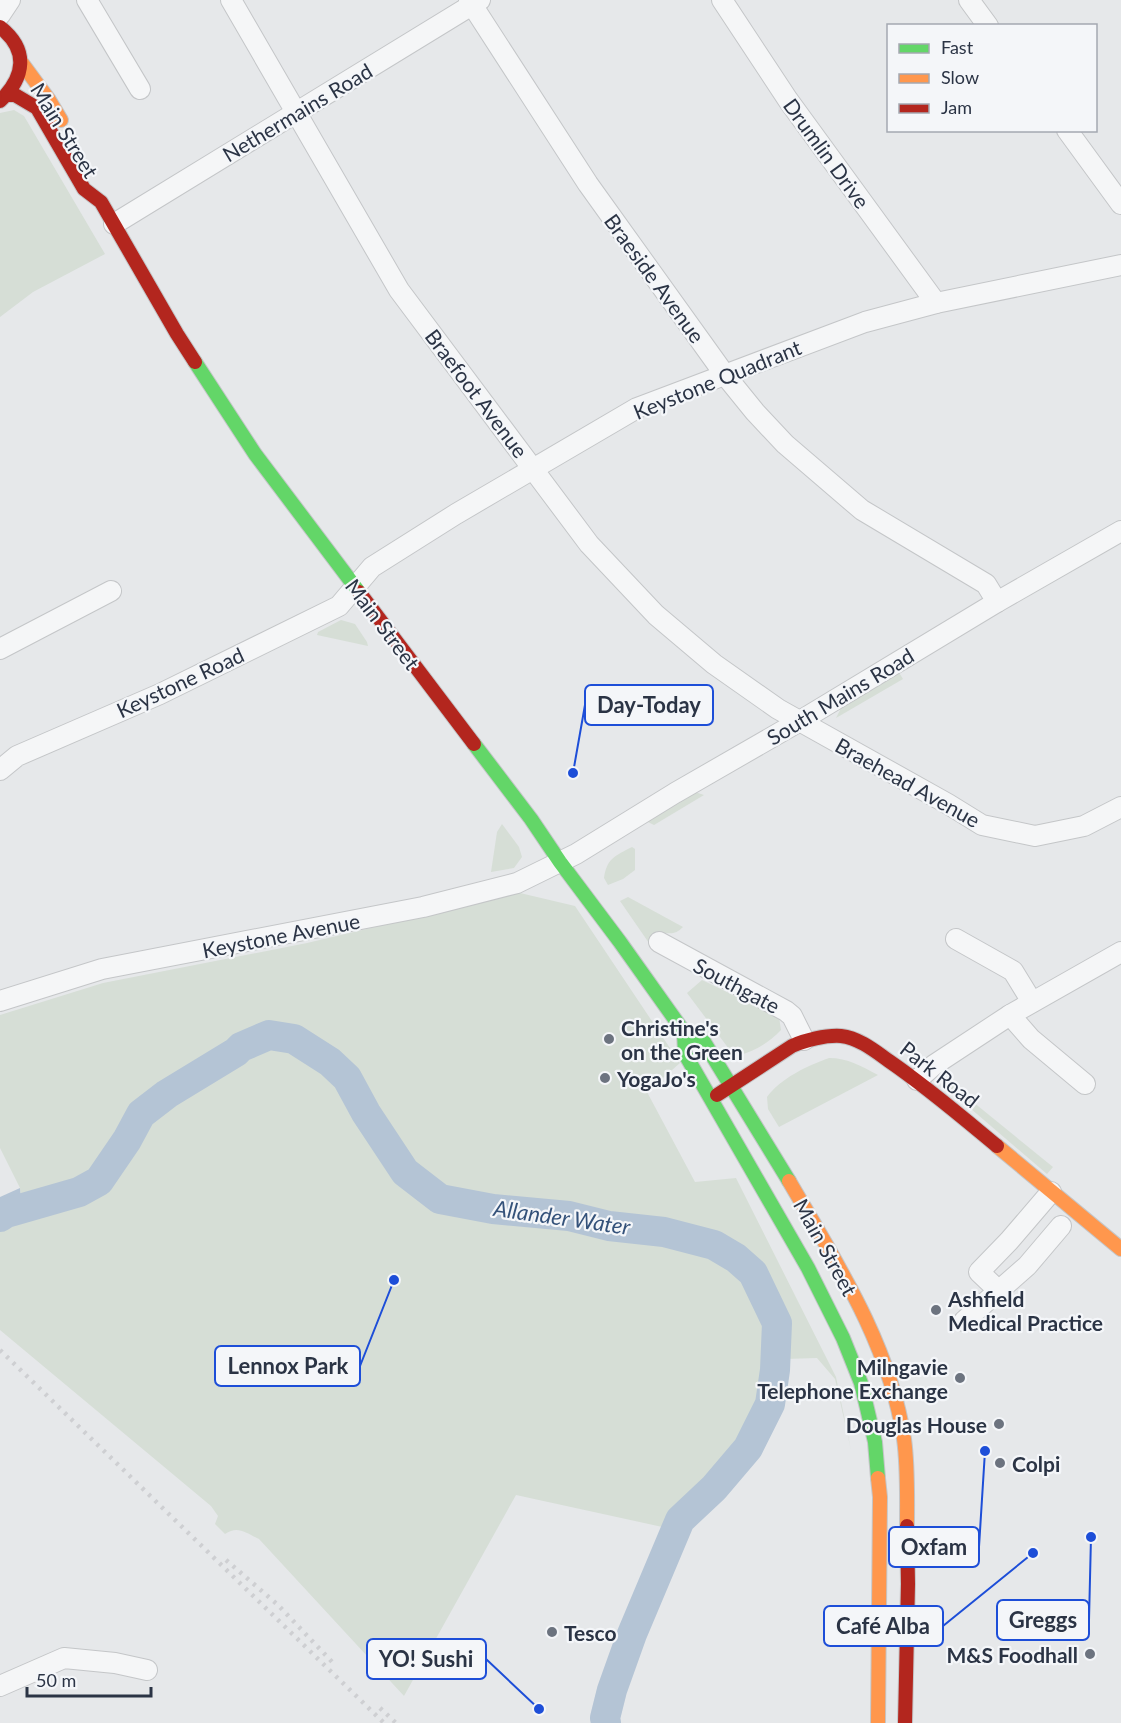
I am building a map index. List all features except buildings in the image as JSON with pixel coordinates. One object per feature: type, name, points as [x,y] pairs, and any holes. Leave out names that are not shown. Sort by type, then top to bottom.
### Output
[{"type":"main road","name":"Main Street","points":[[0,27],[16,43],[21,62],[68,131]]},
{"type":"main road","points":[[4,98],[18,80],[21,62]]},
{"type":"main road","name":"Main Street","points":[[4,98],[15,95],[37,108],[84,189],[101,202],[177,334],[255,454],[524,810],[684,1032],[704,1042],[832,1255],[879,1350],[901,1426],[907,1491],[909,1584],[905,1723]]},
{"type":"main road","name":"Main Street","points":[[98,181],[101,202]]},
{"type":"main road","name":"Main Street","points":[[684,1032],[685,1054],[808,1268],[847,1345],[869,1411],[875,1442],[880,1497],[878,1723]]},
{"type":"main road","name":"Park Road","points":[[711,1099],[804,1040],[840,1036],[856,1040],[917,1080],[1121,1249]]},
{"type":"street","points":[[0,15],[10,0]]},
{"type":"street","points":[[87,0],[140,89]]},
{"type":"street","name":"Braefoot Avenue","points":[[231,0],[399,290],[589,544],[656,615],[714,664],[800,722]]},
{"type":"street","name":"Drumlin Drive","points":[[722,0],[788,100],[936,303]]},
{"type":"street","points":[[969,0],[987,24]]},
{"type":"street","name":"Nethermains Road","points":[[114,224],[474,2]]},
{"type":"street","name":"Braeside Avenue","points":[[474,2],[588,184],[725,375],[755,412],[786,444],[861,510],[986,584],[997,602]]},
{"type":"street","points":[[1067,132],[1121,204]]},
{"type":"street","name":"Keystone Quadrant","points":[[354,587],[372,567],[456,514],[637,408],[865,322],[936,303],[1121,265]]},
{"type":"street","name":"South Mains Road","points":[[560,862],[800,722],[997,602],[1121,531]]},
{"type":"street","name":"Keystone Road","points":[[0,770],[17,756],[160,694],[339,606],[354,587]]},
{"type":"street","points":[[0,649],[111,591]]},
{"type":"street","name":"Braehead Avenue","points":[[800,722],[982,825],[1035,836],[1084,826],[1121,807]]},
{"type":"street","name":"Keystone Avenue","points":[[0,1001],[102,969],[423,907],[517,883],[560,862]]},
{"type":"street","points":[[956,939],[1013,971],[1032,1002]]},
{"type":"street","name":"Southgate","points":[[658,942],[786,1011],[792,1016],[804,1040]]},
{"type":"street","points":[[917,1080],[934,1065],[1010,1015],[1121,952]]},
{"type":"street","points":[[1010,1015],[1030,1039],[1085,1084]]},
{"type":"street","points":[[999,1291],[979,1272],[1051,1192]]},
{"type":"street","points":[[963,1321],[1027,1266],[1061,1226]]},
{"type":"street","points":[[0,1686],[64,1658],[115,1663],[147,1670]]},
{"type":"shaded area","points":[[14,110],[24,116],[105,254],[33,292],[0,317],[0,113]]},
{"type":"shaded area","points":[[341,620],[355,624],[368,646],[317,635],[318,632]]},
{"type":"shaded area","points":[[898,671],[903,679],[836,718],[843,704]]},
{"type":"shaded area","points":[[695,792],[704,795],[654,825],[646,821]]},
{"type":"shaded area","points":[[502,824],[519,847],[522,857],[514,868],[491,872],[497,832]]},
{"type":"shaded area","points":[[632,847],[635,849],[635,870],[623,879],[608,885],[604,878],[607,866],[616,855]]},
{"type":"shaded area","points":[[520,893],[575,906],[680,1063],[647,1092],[695,1182],[736,1178],[836,1377],[851,1450],[835,1379],[817,1358],[785,1359],[768,1434],[667,1528],[516,1495],[404,1696],[259,1539],[238,1530],[225,1534],[215,1524],[218,1516],[211,1506],[0,1330],[0,1229],[22,1217],[20,1188],[0,1148],[0,1015],[103,983],[307,943]]},
{"type":"shaded area","points":[[628,897],[683,927],[675,933],[665,933],[655,947],[651,946],[620,901]]},
{"type":"shaded area","points":[[702,980],[779,1017],[781,1030],[762,1045],[745,1053],[739,1055],[729,1049],[687,993]]},
{"type":"shaded area","points":[[829,1058],[848,1061],[878,1075],[779,1127],[768,1109],[767,1097],[787,1078]]},
{"type":"shaded area","points":[[946,1080],[1053,1167],[1047,1174],[942,1084]]},
{"type":"water","points":[[20,1188],[22,1217],[0,1229],[0,1197]]},
{"type":"waterway","name":"Allander Water","points":[[0,1217],[6,1213],[79,1192],[99,1181],[127,1140],[141,1114],[167,1094],[241,1047],[269,1035],[294,1039],[330,1062],[347,1078],[366,1113],[405,1172],[440,1199],[493,1209],[569,1216],[609,1226],[664,1232],[714,1245],[736,1258],[753,1273],[777,1323],[775,1370],[770,1404],[748,1448],[714,1488],[680,1520],[632,1634],[612,1690],[605,1718],[606,1723]]},
{"type":"railway","points":[[0,1350],[384,1723]]},
{"type":"railway","points":[[226,1560],[278,1605],[336,1666]]},
{"type":"railway","points":[[380,1708],[396,1723]]},
{"type":"traffic: fast","points":[[195,362],[255,454],[359,592]]},
{"type":"traffic: fast","points":[[474,744],[531,819],[684,1032],[704,1042],[789,1181]]},
{"type":"traffic: fast","points":[[684,1032],[685,1054],[808,1268],[843,1338],[861,1383],[875,1442],[878,1478]]},
{"type":"traffic: slow","points":[[21,62],[61,120]]},
{"type":"traffic: slow","points":[[997,1146],[1121,1249]]},
{"type":"traffic: slow","points":[[789,1181],[859,1305],[887,1370],[904,1439],[907,1471],[907,1526]]},
{"type":"traffic: slow","points":[[878,1478],[880,1497],[878,1723]]},
{"type":"traffic: jam","points":[[0,27],[16,45],[20,64],[15,83],[0,101]]},
{"type":"traffic: jam","points":[[8,95],[15,95],[37,108],[84,189],[101,202],[195,362]]},
{"type":"traffic: jam","points":[[359,592],[474,744]]},
{"type":"traffic: jam","points":[[717,1095],[792,1046],[816,1038],[848,1037],[878,1053],[931,1092],[997,1146]]},
{"type":"traffic: jam","points":[[905,1723],[907,1526]]},
{"type":"place","name":"Day-Today","points":[[573,773]]},
{"type":"place","name":"Christine's on the Green","points":[[609,1039]]},
{"type":"place","name":"YogaJo's","points":[[605,1078]]},
{"type":"place","name":"Lennox Park","points":[[394,1280]]},
{"type":"place","name":"Ashfield Medical Practice","points":[[936,1310]]},
{"type":"place","name":"Milngavie Telephone Exchange","points":[[960,1378]]},
{"type":"place","name":"Douglas House","points":[[999,1424]]},
{"type":"place","name":"Oxfam","points":[[985,1451]]},
{"type":"place","name":"Colpi","points":[[1000,1463]]},
{"type":"place","name":"Greggs","points":[[1091,1537]]},
{"type":"place","name":"Café Alba","points":[[1033,1553]]},
{"type":"place","name":"Tesco","points":[[552,1632]]},
{"type":"place","name":"M&S Foodhall","points":[[1090,1654]]},
{"type":"place","name":"YO! Sushi","points":[[539,1709]]}]
